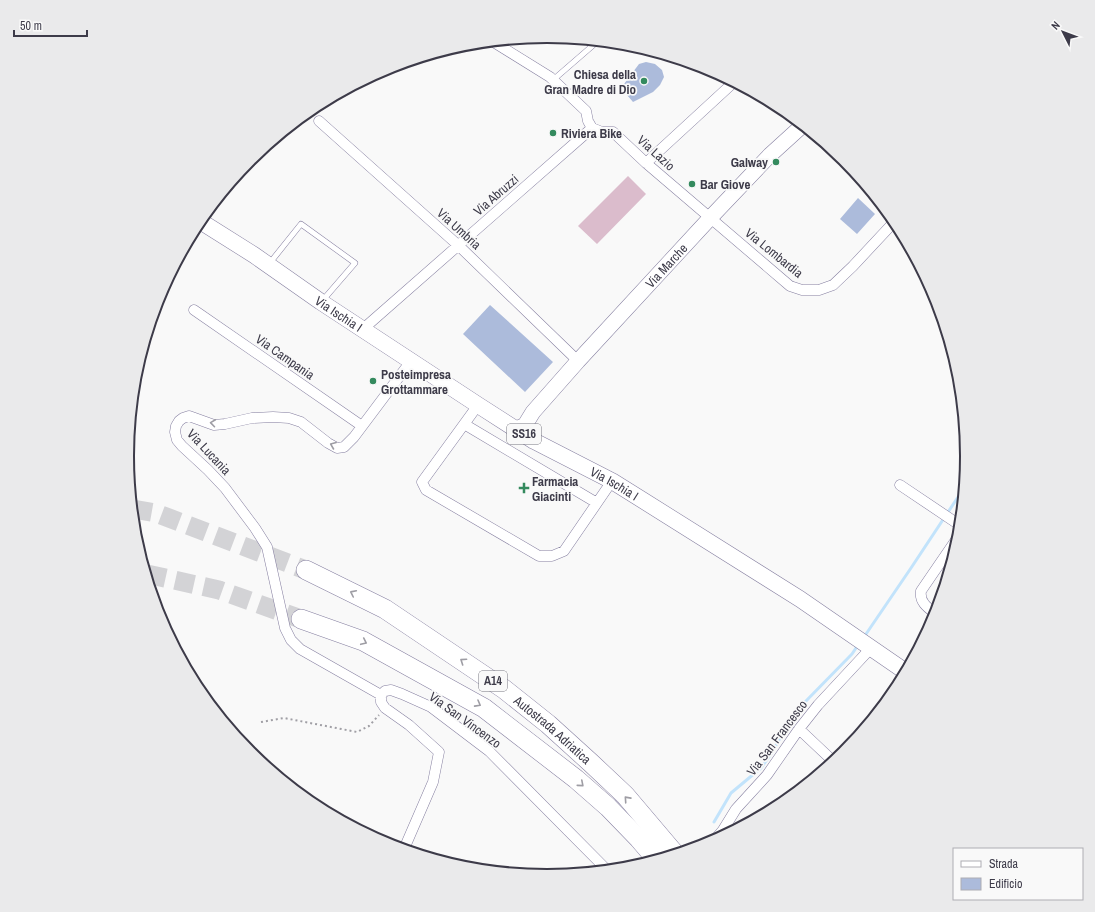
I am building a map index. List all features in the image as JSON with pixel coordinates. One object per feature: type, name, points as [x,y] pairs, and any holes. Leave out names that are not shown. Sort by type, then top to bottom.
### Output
[{"type":"highway","name":"Autostrada Adriatica","points":[[306,570],[385,609],[504,689],[548,724],[624,795],[646,834],[655,855]]},
{"type":"highway","name":"Autostrada Adriatica","points":[[301,619],[363,641],[484,708],[608,807],[669,850]]},
{"type":"main road","name":"Via Ischia I","points":[[206,224],[321,302],[478,405],[534,440],[612,481],[746,565],[901,669]]},
{"type":"street","points":[[499,46],[553,80],[586,111],[588,121],[592,128]]},
{"type":"street","points":[[646,163],[730,86]]},
{"type":"street","name":"Via Umbria","points":[[319,121],[459,246],[578,361]]},
{"type":"street","name":"Via Lazio","points":[[592,128],[602,132],[613,132],[646,163],[711,217]]},
{"type":"street","name":"Via Abruzzi","points":[[363,329],[592,128]]},
{"type":"street","name":"Via Marche","points":[[516,429],[525,425],[533,412],[578,361],[711,217],[770,155],[800,129]]},
{"type":"street","name":"Via Lombardia","points":[[711,217],[790,286],[802,290],[819,290],[833,285],[890,226]]},
{"type":"street","name":"Via Campania","points":[[194,310],[362,426]]},
{"type":"street","name":"Via Lucania","points":[[381,695],[300,649],[291,640],[285,628],[267,547],[255,528],[225,488],[182,446],[177,440],[175,432],[179,421],[189,416],[214,425],[252,418],[289,418],[301,422],[328,443],[337,448],[344,447],[354,437],[410,361]]},
{"type":"street","points":[[478,405],[422,482],[426,490],[539,556],[552,556],[564,551],[612,481]]},
{"type":"street","points":[[464,424],[597,503]]},
{"type":"street","points":[[900,486],[955,523]]},
{"type":"street","points":[[931,610],[922,601],[920,594],[921,590],[950,548]]},
{"type":"street","name":"Via San Francesco","points":[[723,829],[736,809],[767,775],[799,729],[864,643]]},
{"type":"street","name":"Via San Vincenzo","points":[[381,695],[391,690],[431,707],[489,751],[602,865]]},
{"type":"street","points":[[381,695],[381,702],[384,708],[409,724],[438,752],[433,782],[406,844]]},
{"type":"street","points":[[799,729],[830,758]]},
{"type":"lane","points":[[553,80],[592,46]]},
{"type":"lane","points":[[268,265],[301,224],[355,263],[321,302]]},
{"type":"path","points":[[261,722],[284,718],[357,732],[369,726],[384,708]]},
{"type":"shaded area","points":[[628,176],[646,194],[597,244],[578,226]]},
{"type":"building","name":"Chiesa della Gran Madre di Dio","points":[[646,62],[655,64],[662,70],[664,77],[660,85],[653,92],[633,102],[621,88],[639,64]]},
{"type":"building","points":[[858,198],[875,214],[857,234],[840,219]]},
{"type":"building","points":[[490,305],[553,362],[525,392],[463,334]]},
{"type":"waterway","points":[[864,637],[959,496]]},
{"type":"waterway","points":[[714,822],[731,793],[761,768],[784,731],[805,702],[852,654],[858,645]]},
{"type":"tunnel","points":[[138,510],[156,513],[306,570]]},
{"type":"tunnel","points":[[152,575],[219,590],[301,619]]},
{"type":"place","name":"Chiesa della Gran Madre di Dio","points":[[644,81]]},
{"type":"place","name":"Riviera Bike","points":[[553,133]]},
{"type":"place","name":"Galway","points":[[776,162]]},
{"type":"place","name":"Bar Giove","points":[[692,184]]},
{"type":"place","name":"Posteimpresa Grottammare","points":[[373,381]]},
{"type":"place","name":"Farmacia Giacinti","points":[[524,488]]}]
